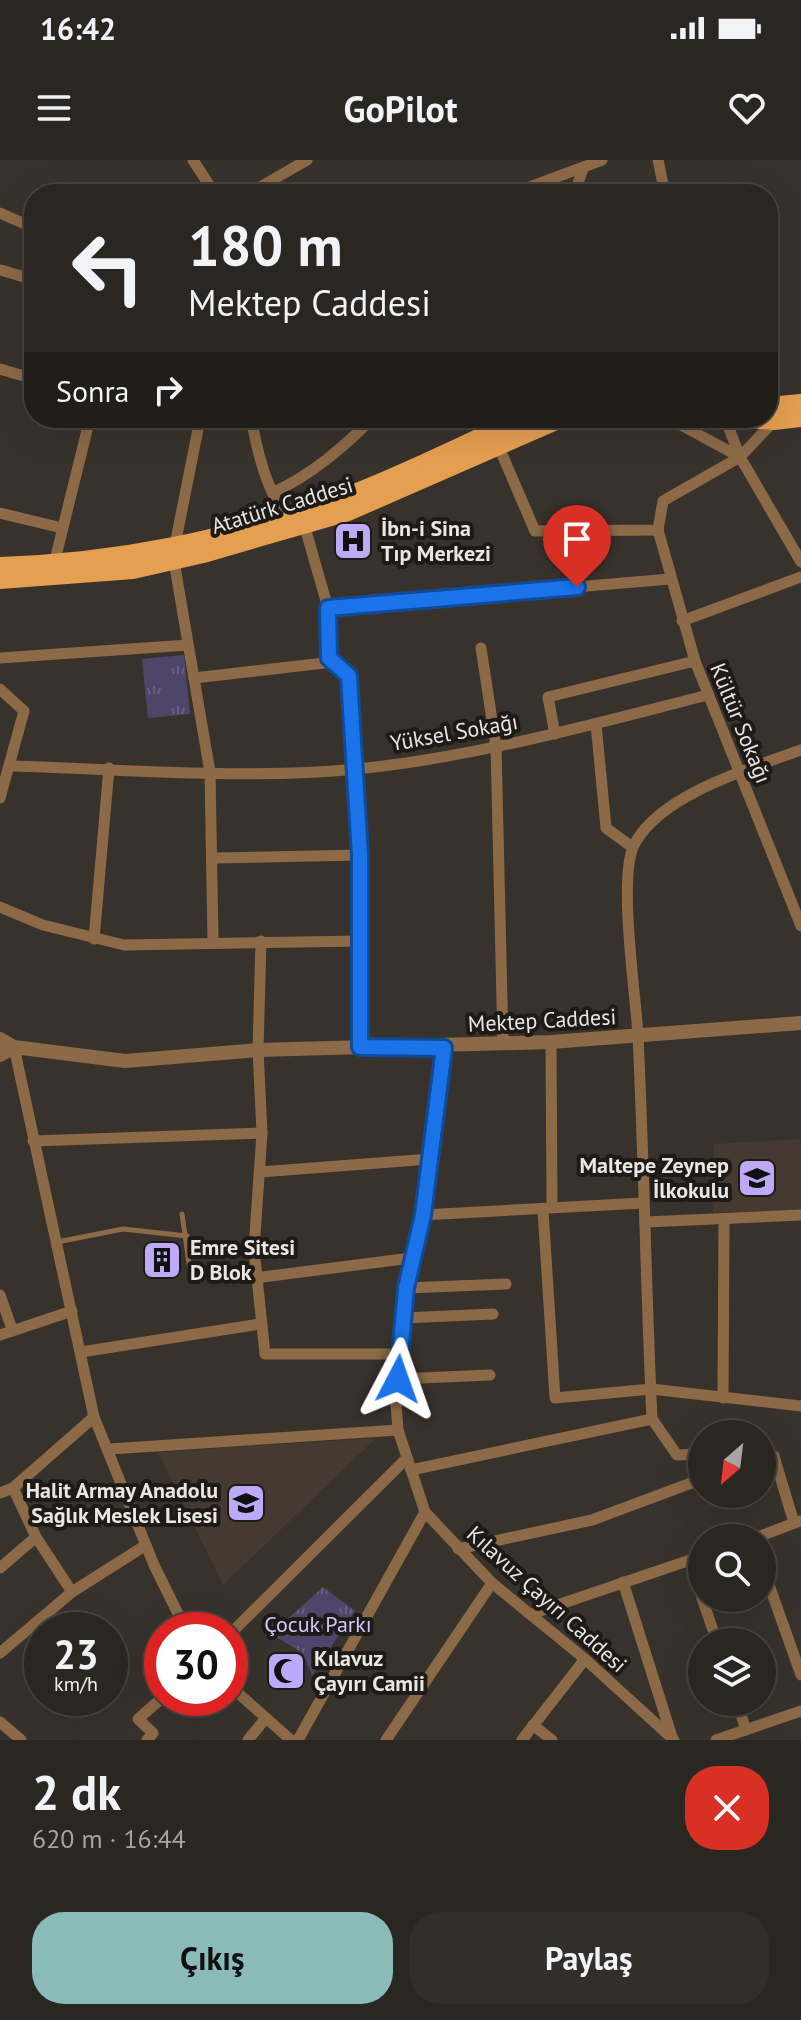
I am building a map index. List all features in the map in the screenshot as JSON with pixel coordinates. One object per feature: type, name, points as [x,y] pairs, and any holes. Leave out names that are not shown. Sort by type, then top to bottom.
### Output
[{"type":"main road","points":[[778,411],[801,403]]},
{"type":"main road","points":[[778,414],[801,418]]},
{"type":"main road","name":"Atatürk Caddesi","points":[[0,580],[106,574],[343,498],[500,428]]},
{"type":"main road","name":"Atatürk Caddesi","points":[[0,566],[174,553],[304,524],[348,512],[539,428]]},
{"type":"street","points":[[193,160],[209,184]]},
{"type":"street","points":[[265,184],[307,160]]},
{"type":"street","points":[[555,184],[602,160]]},
{"type":"street","points":[[658,160],[663,184]]},
{"type":"street","points":[[578,184],[583,169]]},
{"type":"street","points":[[0,213],[24,224]]},
{"type":"street","points":[[1,270],[24,277]]},
{"type":"street","points":[[0,369],[24,376]]},
{"type":"street","points":[[54,564],[87,428]]},
{"type":"street","points":[[196,428],[174,553],[210,772],[214,858],[213,941]]},
{"type":"street","points":[[254,428],[274,492],[286,515]]},
{"type":"street","points":[[274,492],[301,480],[361,428]]},
{"type":"street","points":[[686,428],[740,457]]},
{"type":"street","points":[[729,428],[740,457],[801,562]]},
{"type":"street","points":[[498,445],[535,531],[658,530],[663,501],[740,457],[760,428]]},
{"type":"street","points":[[0,513],[62,528]]},
{"type":"street","points":[[304,524],[328,608],[329,658],[349,676],[360,855],[360,1047]]},
{"type":"street","name":"Kültür Sokağı","points":[[658,530],[695,661],[801,926]]},
{"type":"street","points":[[682,621],[801,577]]},
{"type":"street","points":[[328,608],[670,579]]},
{"type":"street","points":[[0,658],[188,645]]},
{"type":"street","points":[[481,648],[496,746],[503,1044]]},
{"type":"street","points":[[555,734],[548,697],[695,661]]},
{"type":"street","points":[[194,678],[333,662]]},
{"type":"street","points":[[0,689],[24,711],[0,798]]},
{"type":"street","name":"Yüksel Sokağı","points":[[11,766],[210,772],[356,769],[555,734],[708,695]]},
{"type":"street","points":[[596,724],[606,828],[632,847]]},
{"type":"street","points":[[688,1454],[677,1455],[652,1419],[638,1036],[627,878],[632,847],[655,816],[740,772],[801,750]]},
{"type":"street","points":[[94,939],[109,768]]},
{"type":"street","points":[[214,858],[360,855]]},
{"type":"street","points":[[0,907],[94,939],[149,947],[213,941],[360,941]]},
{"type":"street","points":[[261,941],[258,1050],[262,1133],[255,1278],[265,1354],[399,1354]]},
{"type":"street","name":"Mektep Caddesi","points":[[14,1047],[125,1061],[258,1050],[444,1048],[551,1042],[801,1023]]},
{"type":"street","points":[[0,1039],[14,1047],[94,1417],[110,1449],[146,1545],[178,1612]]},
{"type":"street","points":[[551,1042],[548,1209],[555,1398],[651,1389],[801,1406]]},
{"type":"street","points":[[0,1055],[14,1047]]},
{"type":"street","name":"Kılavuz Çayırı Caddesi","points":[[444,1048],[423,1215],[411,1258],[399,1354],[398,1430],[409,1464],[425,1512],[458,1549],[492,1583],[585,1659],[673,1739]]},
{"type":"street","points":[[33,1141],[262,1133]]},
{"type":"street","points":[[260,1172],[430,1159]]},
{"type":"street","points":[[423,1215],[643,1203]]},
{"type":"street","points":[[645,1222],[801,1215]]},
{"type":"street","points":[[723,1398],[724,1219]]},
{"type":"street","points":[[255,1278],[411,1258]]},
{"type":"street","points":[[406,1288],[506,1284]]},
{"type":"street","points":[[0,1295],[12,1329]]},
{"type":"street","points":[[0,1335],[72,1311]]},
{"type":"street","points":[[403,1318],[493,1314]]},
{"type":"street","points":[[81,1352],[260,1324]]},
{"type":"street","points":[[398,1379],[490,1375]]},
{"type":"street","points":[[0,1493],[13,1488],[94,1417]]},
{"type":"street","points":[[248,1617],[409,1464],[652,1419]]},
{"type":"street","points":[[110,1449],[398,1430]]},
{"type":"street","points":[[776,1462],[798,1522],[776,1530]]},
{"type":"street","points":[[458,1549],[592,1520],[688,1484]]},
{"type":"street","points":[[13,1488],[36,1537],[72,1592]]},
{"type":"street","points":[[298,1740],[425,1512]]},
{"type":"street","points":[[0,1568],[36,1537]]},
{"type":"street","points":[[0,1653],[72,1592],[146,1545]]},
{"type":"street","points":[[531,1614],[688,1561]]},
{"type":"street","points":[[623,1582],[673,1739]]},
{"type":"street","points":[[386,1740],[492,1583]]},
{"type":"street","points":[[776,1604],[801,1675]]},
{"type":"street","points":[[522,1740],[585,1659]]},
{"type":"street","points":[[248,1703],[291,1740]]},
{"type":"street","points":[[716,1740],[801,1711]]},
{"type":"street","points":[[144,1714],[138,1719],[154,1738]]},
{"type":"street","points":[[742,1716],[746,1730]]},
{"type":"street","points":[[248,1740],[265,1719]]},
{"type":"street","points":[[0,1722],[21,1740]]},
{"type":"street","points":[[533,1725],[552,1740]]},
{"type":"lane","points":[[182,1214],[191,1277]]},
{"type":"lane","points":[[56,1243],[123,1229],[187,1236]]},
{"type":"shaded area","name":"Maltepe Zeynep İlkokulu","points":[[801,1139],[801,1211],[713,1213],[714,1144]]},
{"type":"shaded area","name":"Halit Armay Anadolu Sağlık Meslek Lisesi","points":[[376,1438],[223,1585],[158,1452]]},
{"type":"green space","points":[[184,655],[190,714],[148,718],[142,659]]},
{"type":"green space","name":"Çocuk Parkı","points":[[323,1587],[355,1611],[312,1676],[303,1653],[271,1634]]},
{"type":"place","name":"İbn-i Sina Tıp Merkezi","points":[[353,541]]},
{"type":"place","name":"Maltepe Zeynep İlkokulu","points":[[757,1178]]},
{"type":"place","name":"Emre Sitesi D Blok","points":[[162,1260]]},
{"type":"place","name":"Halit Armay Anadolu Sağlık Meslek Lisesi","points":[[246,1503]]},
{"type":"place","name":"Kılavuz Çayırı Camii","points":[[286,1671]]},
{"type":"route","points":[[398,1379],[406,1288],[423,1215],[444,1048],[360,1047],[360,855],[356,769],[349,676],[329,658],[328,608],[577,587]]}]
